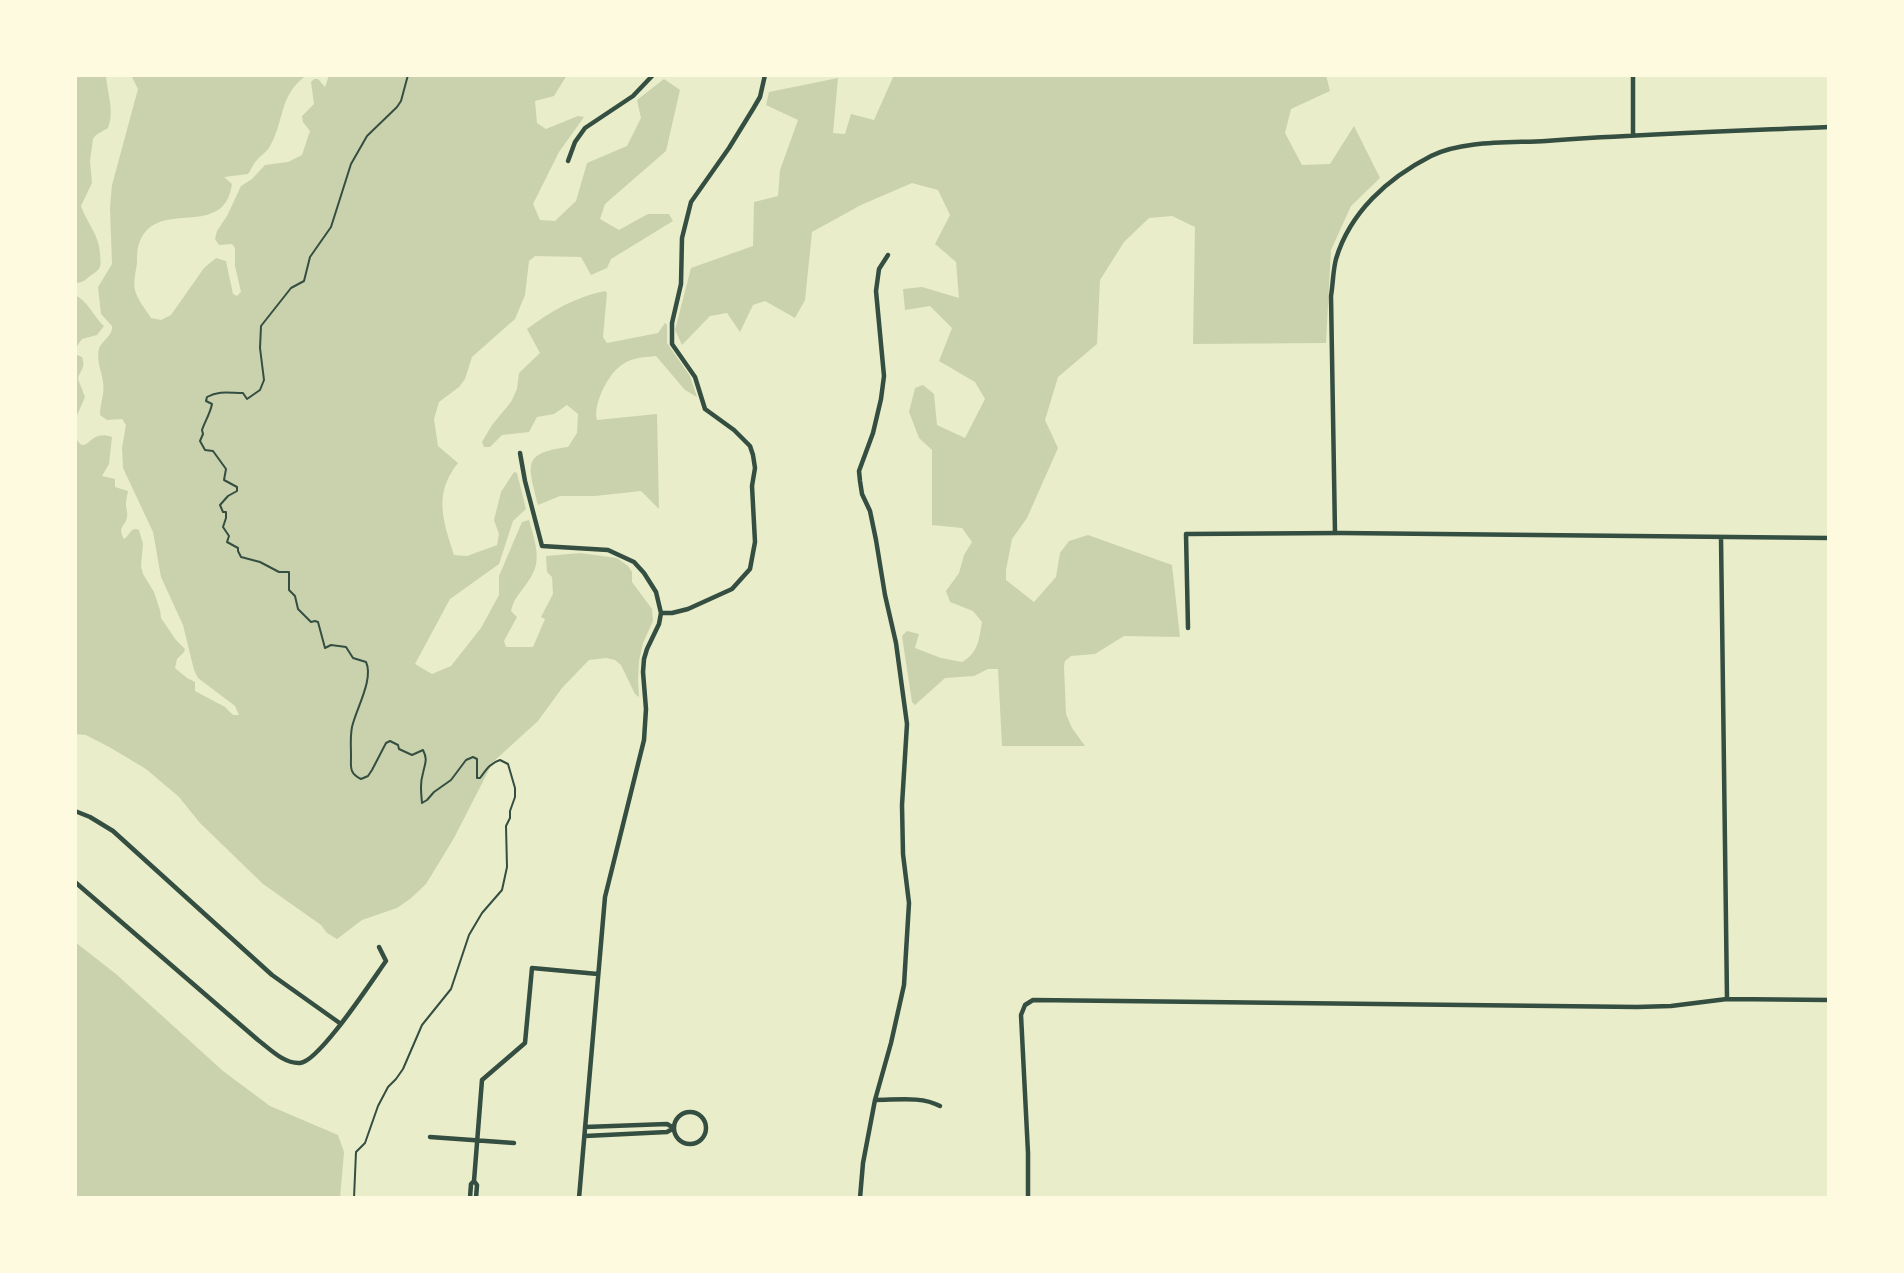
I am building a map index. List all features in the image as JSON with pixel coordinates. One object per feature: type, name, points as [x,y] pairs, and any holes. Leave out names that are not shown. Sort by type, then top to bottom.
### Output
[{"type":"street","points":[[568,161],[575,142],[585,128],[634,96],[653,75]]},
{"type":"street","points":[[662,613],[688,609],[732,589],[750,569],[755,542],[753,455],[750,446],[734,430],[705,409],[695,377],[672,344],[672,323],[681,284],[682,238],[691,201],[729,148],[760,97],[765,75]]},
{"type":"street","points":[[1633,75],[1633,135]]},
{"type":"street","points":[[1335,533],[1331,296],[1336,260],[1350,225],[1373,196],[1402,173],[1433,155],[1466,146],[1633,135],[1829,127]]},
{"type":"street","points":[[860,1198],[863,1163],[875,1100],[906,972],[909,903],[903,854],[902,805],[907,724],[896,643],[870,511],[862,494],[859,471],[873,433],[881,399],[884,376],[876,291],[879,269],[888,255]]},
{"type":"street","points":[[520,453],[542,546],[608,550],[634,562],[645,573],[656,592],[662,613],[644,659],[644,740],[604,897],[579,1198]]},
{"type":"street","points":[[1188,628],[1186,534],[1829,538]]},
{"type":"street","points":[[1721,537],[1727,999]]},
{"type":"street","points":[[75,811],[113,831],[272,975],[341,1024]]},
{"type":"street","points":[[75,882],[258,1040],[285,1060],[298,1063],[307,1061],[341,1024],[386,961],[379,947]]},
{"type":"street","points":[[470,1198],[471,1184],[474,1181],[482,1080],[525,1043],[532,968],[598,974]]},
{"type":"street","points":[[1028,1198],[1021,1015],[1025,1005],[1033,1000],[1654,1007],[1727,999],[1829,1000]]},
{"type":"street","points":[[875,1100],[922,1100],[940,1106]]},
{"type":"street","points":[[585,1136],[667,1132],[674,1128],[681,1115],[690,1113],[700,1116],[706,1129],[702,1139],[692,1144],[682,1142],[675,1134],[674,1128]]},
{"type":"street","points":[[586,1127],[667,1124],[674,1128]]},
{"type":"street","points":[[430,1137],[514,1143]]},
{"type":"street","points":[[474,1181],[477,1185],[476,1198]]},
{"type":"path","points":[[354,1198],[356,1152],[365,1143],[381,1098],[403,1069],[422,1025],[451,989],[475,924],[502,890],[507,867],[506,825],[510,818],[515,788],[508,764],[500,760],[477,778],[477,760],[474,757],[466,760],[451,780],[422,803],[420,790],[427,762],[423,750],[412,755],[390,741],[386,743],[368,776],[361,779],[353,774],[350,769],[350,737],[366,685],[369,669],[366,662],[353,658],[346,647],[331,645],[325,648],[318,622],[311,622],[298,609],[295,596],[289,590],[289,572],[279,572],[260,562],[241,558],[238,548],[228,542],[229,536],[223,527],[226,512],[223,512],[220,505],[237,491],[237,487],[224,480],[226,469],[213,451],[205,450],[200,441],[212,404],[206,401],[207,397],[222,391],[234,395],[243,393],[247,399],[263,386],[261,326],[291,288],[304,281],[310,257],[331,227],[351,164],[367,135],[401,101],[408,75]]},
{"type":"green space","points":[[75,75],[106,75],[111,115],[108,128],[93,139],[90,161],[92,183],[81,206],[97,240],[100,265],[98,270],[79,283],[75,283]]},
{"type":"green space","points":[[131,75],[307,75],[291,91],[269,148],[248,174],[224,177],[232,184],[227,201],[217,211],[161,222],[149,228],[140,241],[135,290],[151,318],[161,320],[171,315],[204,268],[216,258],[226,261],[233,294],[237,296],[241,292],[235,266],[235,248],[232,244],[219,245],[215,239],[217,231],[241,186],[265,165],[288,162],[302,155],[310,131],[302,116],[314,104],[311,82],[314,79],[318,79],[325,87],[329,75],[567,75],[554,96],[535,101],[537,123],[546,129],[578,116],[584,117],[559,152],[533,204],[540,220],[555,221],[576,201],[587,163],[627,146],[641,118],[637,100],[664,79],[680,90],[666,151],[605,204],[600,219],[619,230],[648,214],[669,214],[673,221],[611,259],[607,268],[591,275],[581,257],[535,256],[529,261],[525,295],[515,319],[472,357],[465,379],[439,402],[434,419],[438,446],[458,463],[450,474],[443,497],[446,530],[454,555],[467,556],[497,545],[499,534],[494,520],[501,492],[514,472],[517,473],[526,509],[513,521],[499,564],[450,599],[415,664],[432,674],[451,666],[481,628],[499,595],[499,576],[522,522],[529,520],[536,546],[536,565],[513,605],[511,611],[517,617],[504,641],[506,647],[533,647],[545,619],[541,617],[553,594],[546,556],[580,553],[617,558],[628,566],[632,572],[632,582],[652,609],[653,621],[643,643],[639,661],[639,697],[621,665],[615,660],[589,660],[562,688],[538,721],[493,762],[454,838],[426,884],[397,908],[362,920],[337,939],[263,884],[200,823],[179,797],[146,769],[86,735],[75,734],[75,436],[82,445],[97,436],[112,437],[109,464],[102,476],[115,479],[115,487],[128,491],[127,515],[121,529],[122,535],[124,539],[132,530],[139,530],[143,544],[143,574],[154,592],[161,618],[185,649],[177,659],[175,668],[195,682],[195,691],[225,707],[233,715],[239,715],[235,706],[198,678],[194,670],[183,625],[161,577],[153,532],[123,468],[122,448],[126,425],[122,419],[107,420],[100,415],[103,386],[98,353],[100,346],[111,333],[112,326],[101,314],[98,287],[112,264],[112,185],[138,89]]},
{"type":"green space","points":[[894,75],[1326,75],[1330,91],[1291,109],[1285,133],[1302,165],[1330,164],[1354,126],[1380,178],[1351,206],[1331,250],[1326,343],[1193,344],[1195,227],[1172,216],[1149,218],[1124,242],[1100,280],[1097,344],[1058,377],[1045,420],[1058,448],[1027,518],[1012,539],[1006,580],[1034,602],[1056,577],[1060,553],[1069,541],[1088,535],[1172,565],[1180,637],[1124,636],[1095,654],[1071,656],[1065,661],[1066,714],[1085,746],[1002,746],[998,669],[988,669],[974,676],[945,678],[915,705],[912,702],[902,636],[907,631],[919,634],[915,648],[941,658],[962,662],[975,650],[982,622],[973,611],[950,602],[946,591],[959,573],[964,555],[972,542],[962,528],[932,525],[932,450],[919,438],[909,412],[915,388],[923,385],[934,394],[937,425],[965,438],[985,399],[975,382],[939,361],[952,328],[930,306],[905,310],[903,289],[922,287],[959,298],[956,262],[935,244],[950,215],[938,190],[912,183],[861,205],[812,232],[805,300],[795,318],[765,301],[753,305],[740,332],[727,313],[710,316],[682,345],[675,330],[691,268],[753,246],[754,202],[778,196],[780,170],[798,120],[766,105],[769,92],[838,78],[833,133],[845,134],[851,114],[874,120]]},
{"type":"green space","points":[[605,291],[603,337],[607,343],[658,333],[665,323],[667,343],[690,376],[697,397],[685,390],[656,356],[636,359],[622,365],[609,378],[599,400],[597,420],[657,414],[659,509],[641,491],[595,496],[560,496],[538,505],[531,471],[535,458],[542,453],[568,447],[577,433],[578,414],[567,405],[554,414],[537,417],[529,432],[502,435],[490,447],[484,447],[482,442],[511,402],[517,389],[519,373],[540,353],[527,329],[564,306]]},
{"type":"green space","points":[[75,295],[104,326],[97,335],[82,339],[75,349]]},
{"type":"green space","points":[[75,354],[82,357],[83,361],[78,379],[85,397],[75,420]]},
{"type":"green space","points":[[75,942],[116,974],[223,1071],[270,1106],[338,1135],[344,1152],[340,1198],[75,1198]]}]
